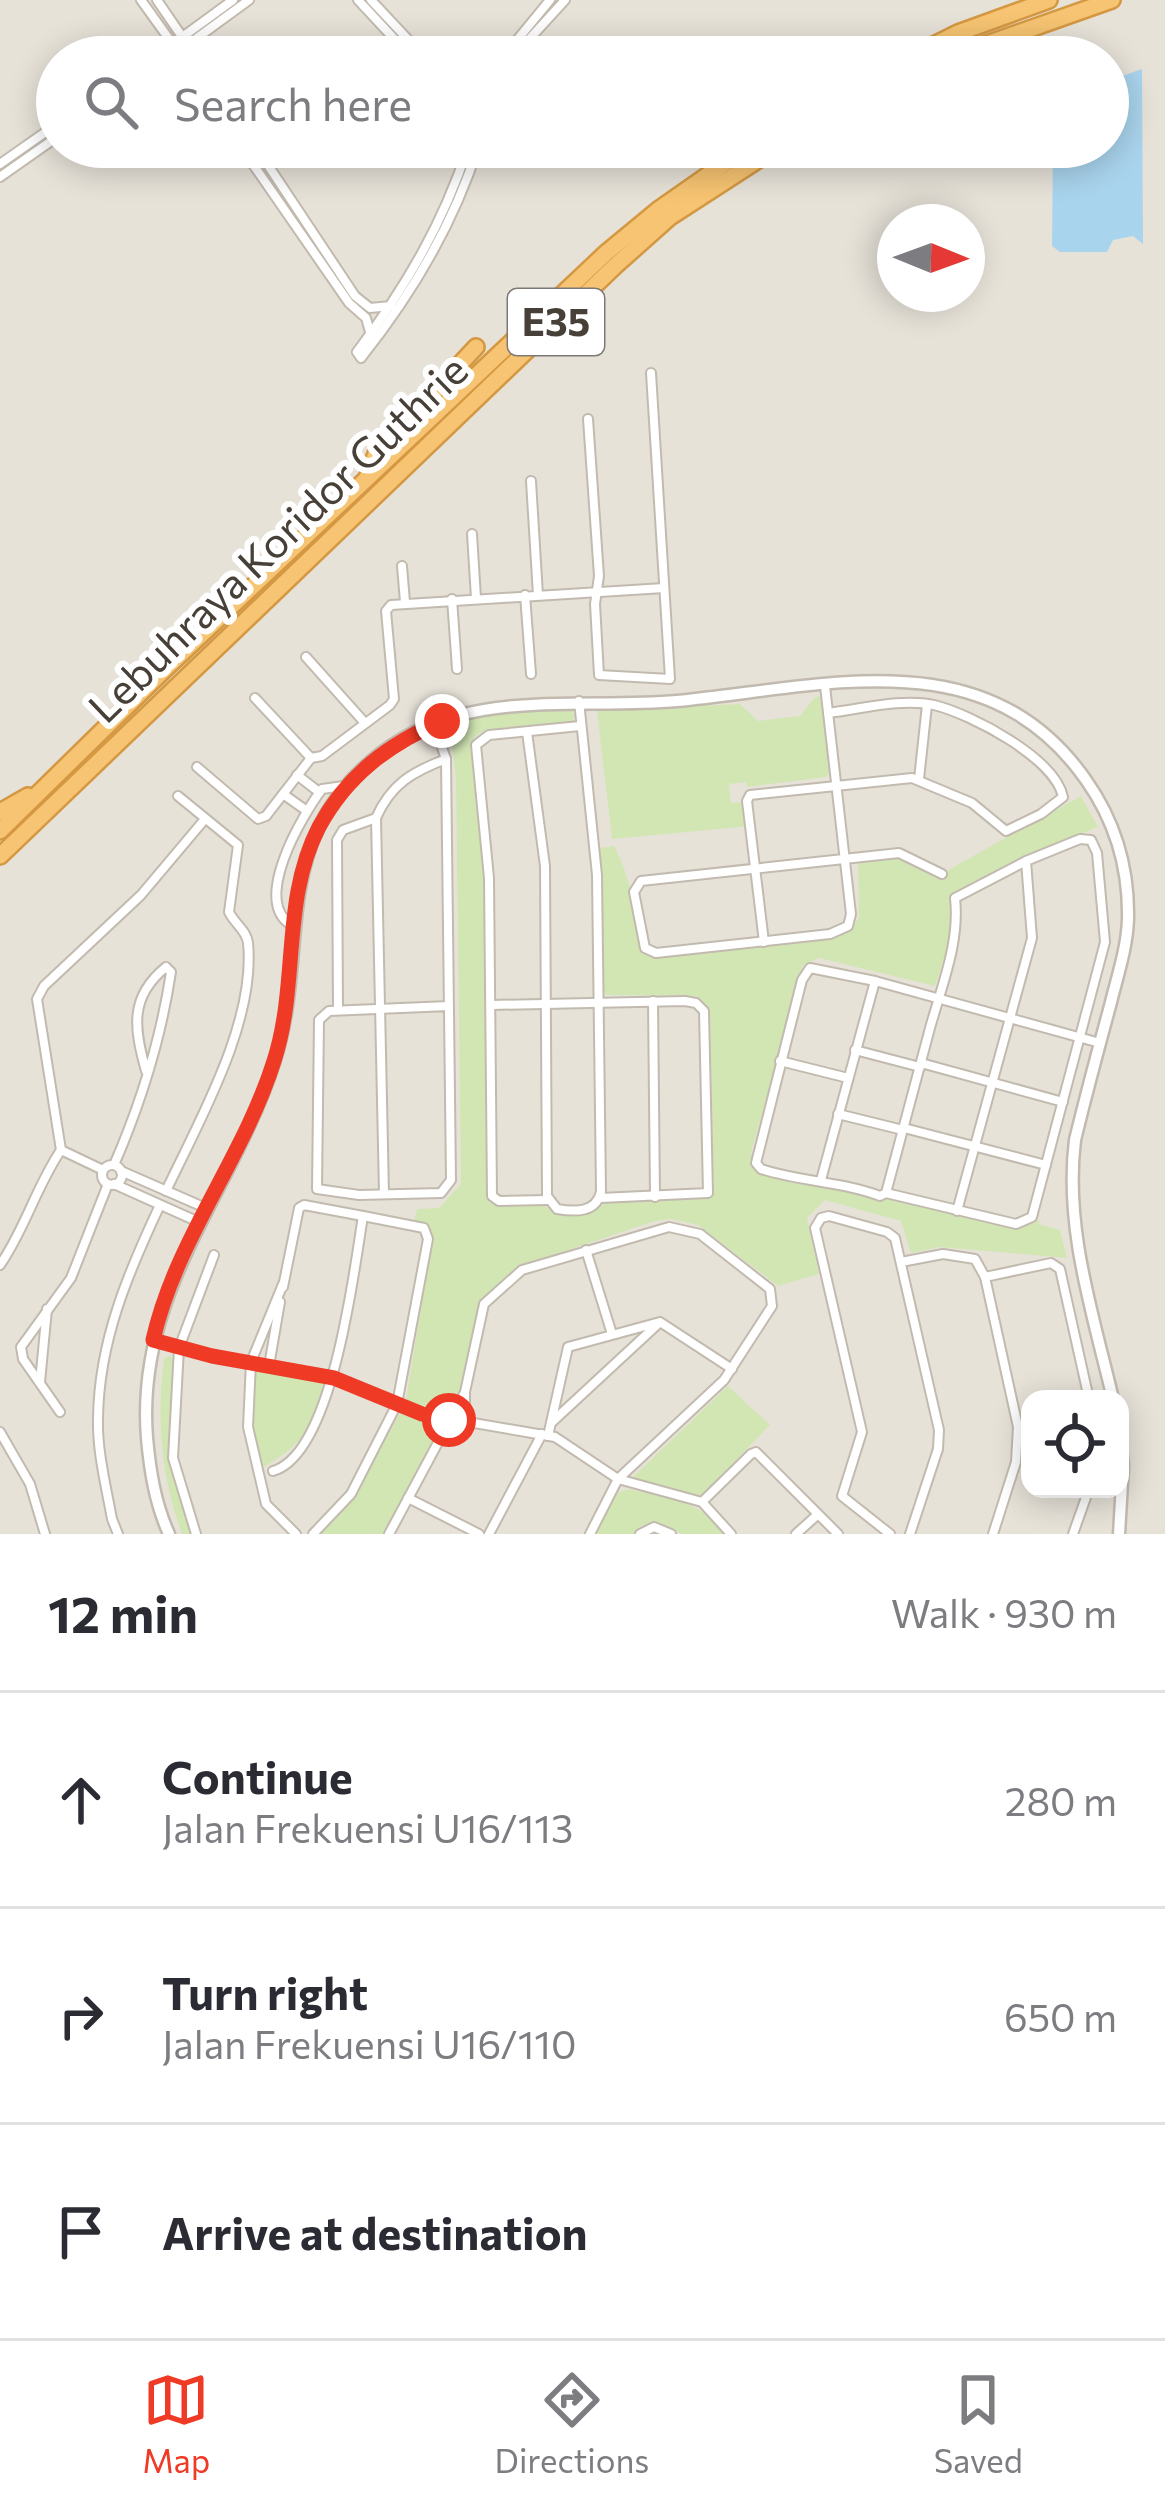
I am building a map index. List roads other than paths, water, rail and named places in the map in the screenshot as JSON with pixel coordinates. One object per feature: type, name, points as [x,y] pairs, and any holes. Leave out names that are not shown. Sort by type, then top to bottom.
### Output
[{"type":"highway","points":[[952,36],[1049,0]]},
{"type":"highway","points":[[1010,36],[1112,0]]},
{"type":"highway","name":"Lebuhraya Koridor Guthrie","points":[[3,847],[46,786],[367,478],[606,254],[718,168]]},
{"type":"highway","name":"Lebuhraya Koridor Guthrie","points":[[3,847],[615,266],[670,217],[746,168]]},
{"type":"highway","points":[[367,478],[376,454],[476,346]]},
{"type":"highway","points":[[0,812],[46,786]]},
{"type":"street","points":[[141,0],[165,36]]},
{"type":"street","points":[[157,0],[182,36]]},
{"type":"street","points":[[190,36],[233,0]]},
{"type":"street","points":[[194,36],[249,0]]},
{"type":"street","points":[[358,0],[391,36]]},
{"type":"street","points":[[371,0],[404,36]]},
{"type":"street","points":[[520,36],[550,0]]},
{"type":"street","points":[[532,36],[565,0]]},
{"type":"street","points":[[176,27],[195,29]]},
{"type":"street","points":[[0,164],[36,139]]},
{"type":"street","points":[[0,177],[36,152]]},
{"type":"street","points":[[257,168],[362,303],[379,309],[391,306]]},
{"type":"street","points":[[269,168],[349,303],[366,318],[371,334]]},
{"type":"street","points":[[462,168],[438,226],[391,306],[357,352],[361,358],[397,313],[434,252],[471,168]]},
{"type":"street","points":[[588,419],[599,674],[670,679],[651,373]]},
{"type":"street","points":[[531,481],[538,595]]},
{"type":"street","points":[[472,534],[476,598]]},
{"type":"street","points":[[402,566],[405,602]]},
{"type":"street","points":[[197,767],[258,819],[266,816],[311,758],[322,756],[394,699],[386,611],[391,604],[664,588]]},
{"type":"street","points":[[525,595],[531,674]]},
{"type":"street","points":[[452,599],[457,669]]},
{"type":"street","points":[[306,657],[365,724]]},
{"type":"street","points":[[169,1534],[152,1484],[148,1451],[152,1343],[168,1288],[279,1046],[287,1012],[297,888],[306,858],[347,786],[384,750],[434,724],[504,706],[668,701],[914,680],[955,686],[1013,709],[1074,763],[1106,813],[1127,886],[1125,949],[1075,1139],[1071,1192],[1080,1256],[1111,1390]]},
{"type":"street","points":[[826,686],[844,859],[851,914],[848,926],[837,933],[651,952],[643,943],[634,892],[641,881],[755,868],[844,859],[905,854],[942,874]]},
{"type":"street","points":[[255,698],[311,758]]},
{"type":"street","points":[[579,701],[595,852],[600,1198]]},
{"type":"street","points":[[764,942],[748,797],[836,784],[919,779],[972,803],[1006,831],[1063,797],[1059,785],[1015,741],[927,705],[829,713]]},
{"type":"street","points":[[919,779],[927,705]]},
{"type":"street","points":[[434,724],[446,759],[449,1006],[451,1180],[441,1192],[358,1195],[317,1189],[319,1020],[338,1010],[449,1006]]},
{"type":"street","points":[[490,1005],[690,1001],[700,1006],[706,1016],[708,1191],[703,1196],[600,1198],[587,1209],[562,1210],[548,1200],[499,1201],[493,1196],[490,1005],[488,864],[476,745],[489,735],[580,726]]},
{"type":"street","points":[[527,732],[545,866],[548,1200]]},
{"type":"street","points":[[383,1194],[376,818],[386,794],[406,776],[446,759]]},
{"type":"street","points":[[298,775],[319,792]]},
{"type":"street","points":[[293,926],[282,919],[276,898],[290,844],[319,792],[347,786]]},
{"type":"street","points":[[284,794],[307,811]]},
{"type":"street","points":[[166,1191],[232,1050],[249,941],[229,913],[238,845],[178,796]]},
{"type":"street","points":[[338,1010],[337,840],[343,830],[376,818]]},
{"type":"street","points":[[0,1264],[61,1150],[37,999],[44,986],[141,895],[205,819]]},
{"type":"street","points":[[886,1193],[921,1065],[938,1001],[957,928],[956,896],[1080,838],[1091,840],[1097,853],[1105,942],[1080,1038],[1046,1165],[1035,1212],[1025,1223],[821,1180],[807,1183],[760,1169],[755,1163],[807,970],[817,967],[874,981],[938,1001],[1011,1018],[1080,1038],[1100,1043]]},
{"type":"street","points":[[957,1211],[1032,938],[1026,861]]},
{"type":"street","points":[[60,1412],[23,1359],[21,1347],[70,1278],[111,1184],[121,1178],[117,1168],[141,1103],[165,1012],[171,972],[166,967],[144,985],[136,1027],[146,1071]]},
{"type":"street","points":[[821,1180],[874,981]]},
{"type":"street","points":[[653,1001],[655,1196]]},
{"type":"street","points":[[855,1050],[1063,1102]]},
{"type":"street","points":[[780,1061],[848,1078]]},
{"type":"street","points":[[838,1114],[1046,1165]]},
{"type":"street","points":[[61,1150],[103,1170],[117,1168],[208,1209]]},
{"type":"street","points":[[103,1170],[103,1180],[201,1223]]},
{"type":"street","points":[[118,1534],[97,1419],[104,1356],[124,1280],[160,1204]]},
{"type":"street","points":[[269,1366],[297,1210],[304,1205],[420,1226],[428,1234],[397,1404],[351,1494],[313,1534]]},
{"type":"street","points":[[273,1471],[299,1453],[334,1378],[363,1216]]},
{"type":"street","points":[[890,1534],[842,1496],[862,1432],[815,1228],[829,1216],[895,1238],[939,1430],[938,1449],[910,1534]]},
{"type":"street","points":[[465,1422],[465,1392],[487,1299],[522,1270],[649,1230],[688,1229],[770,1288],[772,1306],[732,1369],[618,1480],[590,1534]]},
{"type":"street","points":[[586,1250],[612,1334]]},
{"type":"street","points":[[901,1262],[943,1254],[975,1258],[985,1276],[1018,1427],[1016,1462],[993,1534]]},
{"type":"street","points":[[196,1534],[173,1458],[179,1348],[214,1256]]},
{"type":"street","points":[[985,1276],[1051,1263],[1060,1269],[1087,1390]]},
{"type":"street","points":[[284,1284],[251,1362],[248,1427],[262,1496],[296,1534]]},
{"type":"street","points":[[40,1382],[47,1308]]},
{"type":"street","points":[[489,1534],[550,1424],[568,1347],[660,1322],[732,1369]]},
{"type":"street","points":[[550,1424],[660,1322]]},
{"type":"street","points":[[152,1343],[334,1378],[449,1420],[545,1435],[563,1441],[618,1480],[702,1502],[730,1534]]},
{"type":"street","points":[[388,1534],[465,1392]]},
{"type":"street","points":[[0,1432],[30,1484],[45,1534]]},
{"type":"street","points":[[702,1502],[751,1454],[758,1454],[838,1534]]},
{"type":"street","points":[[408,1498],[479,1534]]},
{"type":"street","points":[[1073,1534],[1086,1498]]},
{"type":"street","points":[[1119,1534],[1121,1498]]},
{"type":"street","points":[[796,1534],[816,1516]]},
{"type":"street","points":[[644,1531],[671,1534]]},
{"type":"water","points":[[1142,69],[1143,244],[1133,236],[1113,240],[1107,252],[1060,252],[1052,246],[1053,168],[1129,168],[1129,74]]}]
